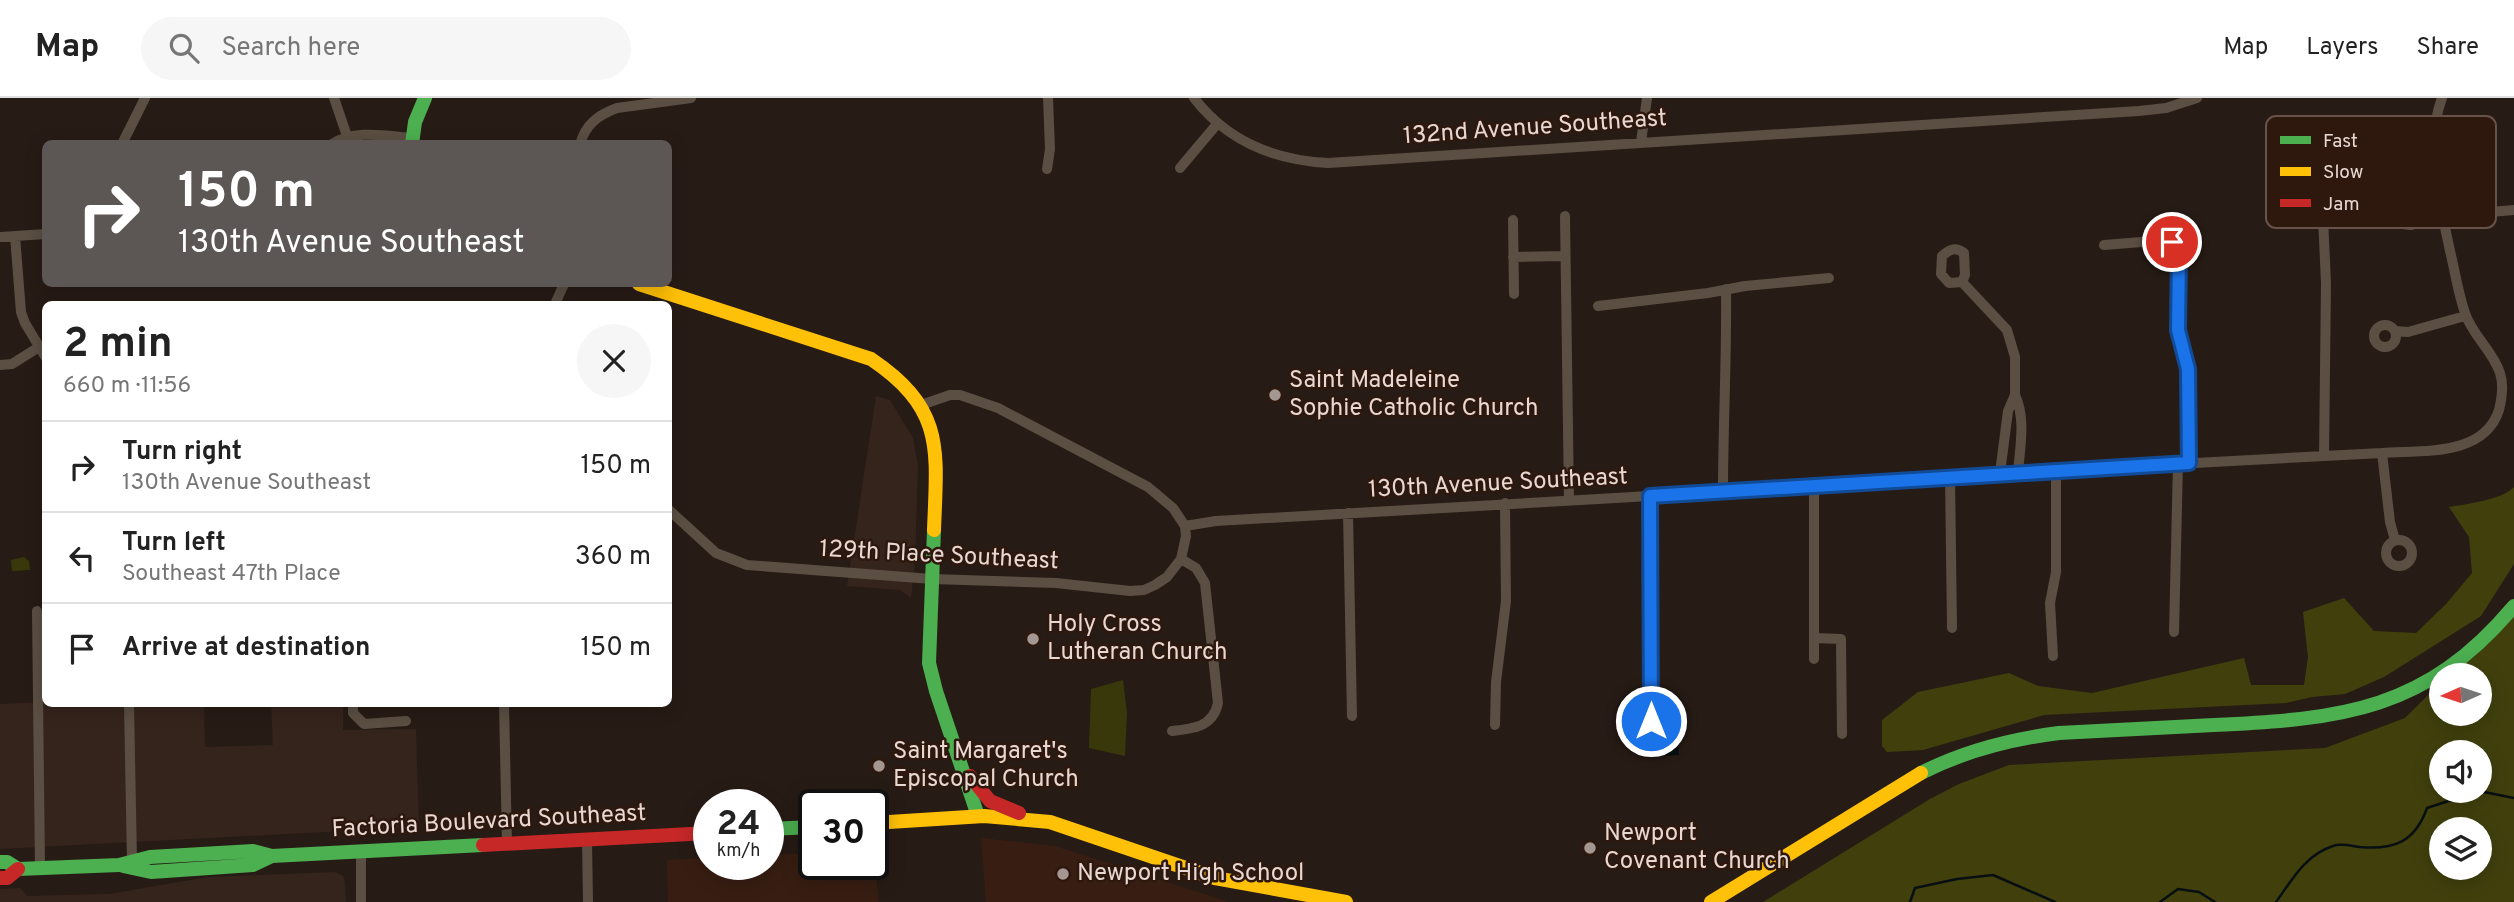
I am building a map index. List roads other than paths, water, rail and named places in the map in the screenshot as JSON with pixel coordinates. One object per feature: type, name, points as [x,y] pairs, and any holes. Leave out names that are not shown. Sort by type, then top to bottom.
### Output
[{"type":"main road","points":[[412,140],[419,108],[425,98]]},
{"type":"main road","points":[[648,287],[871,359],[896,376],[921,405],[930,425],[936,466],[929,663],[978,816]]},
{"type":"main road","points":[[1711,902],[1900,784],[1966,754],[2026,737],[2059,733],[2290,721],[2340,715],[2396,696],[2458,663],[2484,641],[2514,606]]},
{"type":"main road","points":[[960,761],[984,797],[1030,818]]},
{"type":"main road","points":[[889,822],[978,816],[1030,818],[1050,822],[1215,878],[1346,902]]},
{"type":"main road","name":"Factoria Boulevard Southeast","points":[[0,862],[7,862],[18,869],[125,863],[150,857],[253,851],[272,856],[693,834]]},
{"type":"main road","name":"Factoria Boulevard Southeast","points":[[0,878],[7,878],[18,869]]},
{"type":"street","points":[[124,140],[145,98]]},
{"type":"street","points":[[334,98],[347,136]]},
{"type":"street","points":[[581,140],[588,126],[606,112],[617,108],[691,98]]},
{"type":"street","points":[[1047,169],[1051,149],[1048,98]]},
{"type":"street","name":"132nd Avenue Southeast","points":[[1194,98],[1217,124],[1262,151],[1291,159],[1328,163],[2139,111],[2166,108],[2197,98]]},
{"type":"street","points":[[1641,142],[1647,98]]},
{"type":"street","points":[[2436,116],[2442,98]]},
{"type":"street","points":[[1180,168],[1217,124]]},
{"type":"street","points":[[340,140],[347,136],[399,140]]},
{"type":"street","points":[[2496,212],[2514,211]]},
{"type":"street","points":[[1564,216],[1569,500]]},
{"type":"street","points":[[1513,220],[1514,294]]},
{"type":"street","points":[[2324,228],[2326,270],[2324,456]]},
{"type":"street","points":[[2395,331],[2408,332],[2465,316],[2446,228]]},
{"type":"street","points":[[0,237],[42,234]]},
{"type":"street","points":[[15,236],[21,312],[42,352]]},
{"type":"street","points":[[2104,244],[2167,240],[2175,244],[2179,251],[2178,330],[2188,369],[2174,632]]},
{"type":"street","points":[[1513,257],[1565,256]]},
{"type":"street","points":[[1598,306],[1829,278]]},
{"type":"street","points":[[1962,282],[2007,330],[2015,356],[2015,395],[2007,411],[2000,474]]},
{"type":"street","points":[[1723,491],[1726,289]]},
{"type":"street","name":"130th Avenue Southeast","points":[[1185,526],[1216,521],[1505,503],[2447,449],[2477,439],[2493,424],[2502,399],[2500,374],[2465,316]]},
{"type":"street","points":[[0,365],[12,364],[39,347]]},
{"type":"street","points":[[921,405],[950,395],[960,395],[999,408],[1148,488],[1173,508],[1185,526],[1186,536],[1181,558],[1196,568],[1205,583],[1218,703],[1216,713],[1205,724],[1172,731]]},
{"type":"street","points":[[2015,395],[2020,404],[2018,472]]},
{"type":"street","points":[[2382,453],[2390,522],[2395,540]]},
{"type":"street","points":[[2053,656],[2050,603],[2056,572],[2056,470]]},
{"type":"street","points":[[1950,476],[1952,628]]},
{"type":"street","points":[[1814,485],[1814,659]]},
{"type":"street","points":[[1650,496],[1651,721]]},
{"type":"street","points":[[1495,725],[1496,682],[1506,601],[1505,503]]},
{"type":"street","name":"129th Place Southeast","points":[[672,513],[716,553],[747,565],[932,579],[1026,581],[1109,590],[1144,590],[1167,577],[1181,558]]},
{"type":"street","points":[[1348,513],[1352,716]]},
{"type":"street","points":[[37,611],[40,868]]},
{"type":"street","points":[[1814,638],[1841,639],[1842,734]]},
{"type":"street","points":[[125,863],[129,707]]},
{"type":"street","points":[[353,707],[353,713],[364,724],[406,721]]},
{"type":"street","points":[[504,707],[507,844]]},
{"type":"street","points":[[587,840],[588,902]]},
{"type":"street","points":[[361,852],[361,902]]},
{"type":"waterway","points":[[2276,902],[2300,869],[2323,850],[2339,845],[2372,848],[2393,845],[2416,829],[2427,808],[2479,791],[2514,798]]},
{"type":"waterway","points":[[1910,902],[1915,888],[1993,875],[2055,902]]},
{"type":"waterway","points":[[2160,902],[2178,889],[2199,892],[2215,902]]},
{"type":"place","name":"Saint Madeleine Sophie Catholic Church","points":[[1275,395]]},
{"type":"place","name":"Holy Cross Lutheran Church","points":[[1033,639]]},
{"type":"place","name":"Saint Margaret's Episcopal Church","points":[[879,766]]},
{"type":"place","name":"Newport Covenant Church","points":[[1590,848]]},
{"type":"place","name":"Newport High School","points":[[1063,874]]}]
